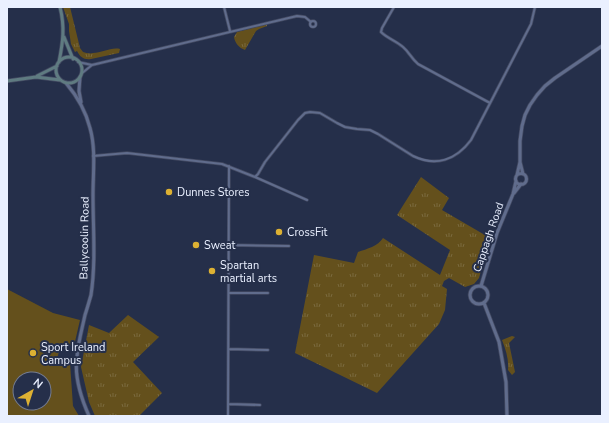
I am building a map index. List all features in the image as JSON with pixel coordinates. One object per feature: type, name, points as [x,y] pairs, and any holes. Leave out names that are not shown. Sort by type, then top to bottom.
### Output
[{"type":"main road","points":[[60,7],[64,35],[60,62]]},
{"type":"main road","points":[[64,35],[74,59]]},
{"type":"main road","points":[[7,81],[36,77],[60,80],[66,83],[72,82],[76,81],[80,75],[81,67],[74,59],[66,58],[57,66],[36,77]]},
{"type":"main road","points":[[57,66],[56,73],[60,80]]},
{"type":"street","points":[[224,7],[230,31]]},
{"type":"street","points":[[394,7],[382,28],[381,32],[383,34],[405,49],[412,59],[418,64],[490,103]]},
{"type":"street","points":[[255,177],[298,120],[305,113],[310,112],[320,113],[345,127],[357,130],[370,130],[418,159],[433,161],[447,159],[457,154],[471,140],[531,24],[535,7]]},
{"type":"street","points":[[78,62],[92,65],[297,16],[305,18],[311,22]]},
{"type":"street","name":"Cappagh Road","points":[[513,194],[521,184],[525,182],[526,179],[520,162],[520,141],[522,126],[530,105],[545,86],[602,46]]},
{"type":"street","points":[[80,75],[92,65]]},
{"type":"street","name":"Ballycoolin Road","points":[[80,75],[79,91],[82,106],[91,130],[93,156],[94,270],[90,296],[76,358],[79,389],[88,416]]},
{"type":"street","name":"Ballycoolin Road","points":[[66,83],[82,106]]},
{"type":"street","points":[[93,156],[127,153],[222,164],[307,200]]},
{"type":"street","name":"Cappagh Road","points":[[481,286],[498,233],[513,194],[516,181],[515,178],[520,162]]},
{"type":"street","points":[[228,416],[229,166]]},
{"type":"street","points":[[517,174],[523,174]]},
{"type":"street","points":[[516,181],[521,184]]},
{"type":"street","points":[[229,245],[289,246]]},
{"type":"street","name":"Cappagh Road","points":[[476,286],[481,286],[488,292],[488,299],[484,303],[477,305],[470,298],[470,293],[476,286]]},
{"type":"street","points":[[229,293],[268,293]]},
{"type":"street","name":"Cappagh Road","points":[[484,303],[499,342],[506,382],[507,416]]},
{"type":"street","points":[[229,349],[268,350]]},
{"type":"street","points":[[228,404],[260,405]]},
{"type":"green space","points":[[63,7],[70,7],[80,48],[83,52],[92,53],[110,49],[120,49],[119,53],[91,59],[82,58],[77,51],[75,52],[71,44],[69,24]]},
{"type":"green space","points":[[267,24],[267,26],[256,31],[245,50],[239,47],[236,43],[234,37],[237,32]]},
{"type":"green space","points":[[421,177],[449,198],[442,210],[490,238],[479,278],[474,284],[465,287],[449,278],[444,281],[442,286],[447,289],[445,310],[439,324],[377,393],[295,353],[314,255],[354,263],[358,252],[375,245],[383,238],[440,275],[450,250],[397,215]]},
{"type":"green space","name":"Sport Ireland Campus","points":[[7,289],[53,313],[80,320],[74,346],[61,344],[57,359],[70,363],[73,406],[79,416],[7,416]]},
{"type":"green space","points":[[128,315],[159,337],[133,362],[162,393],[139,416],[95,416],[89,402],[81,367],[89,325],[109,333]]},
{"type":"green space","points":[[512,336],[515,337],[509,343],[515,372],[512,375],[508,370],[507,355],[502,340]]},
{"type":"place","name":"Dunnes Stores","points":[[169,192]]},
{"type":"place","name":"CrossFit","points":[[279,232]]},
{"type":"place","name":"Sweat","points":[[196,245]]},
{"type":"place","name":"Spartan martial arts","points":[[212,271]]},
{"type":"place","name":"Sport Ireland Campus","points":[[33,353]]}]
